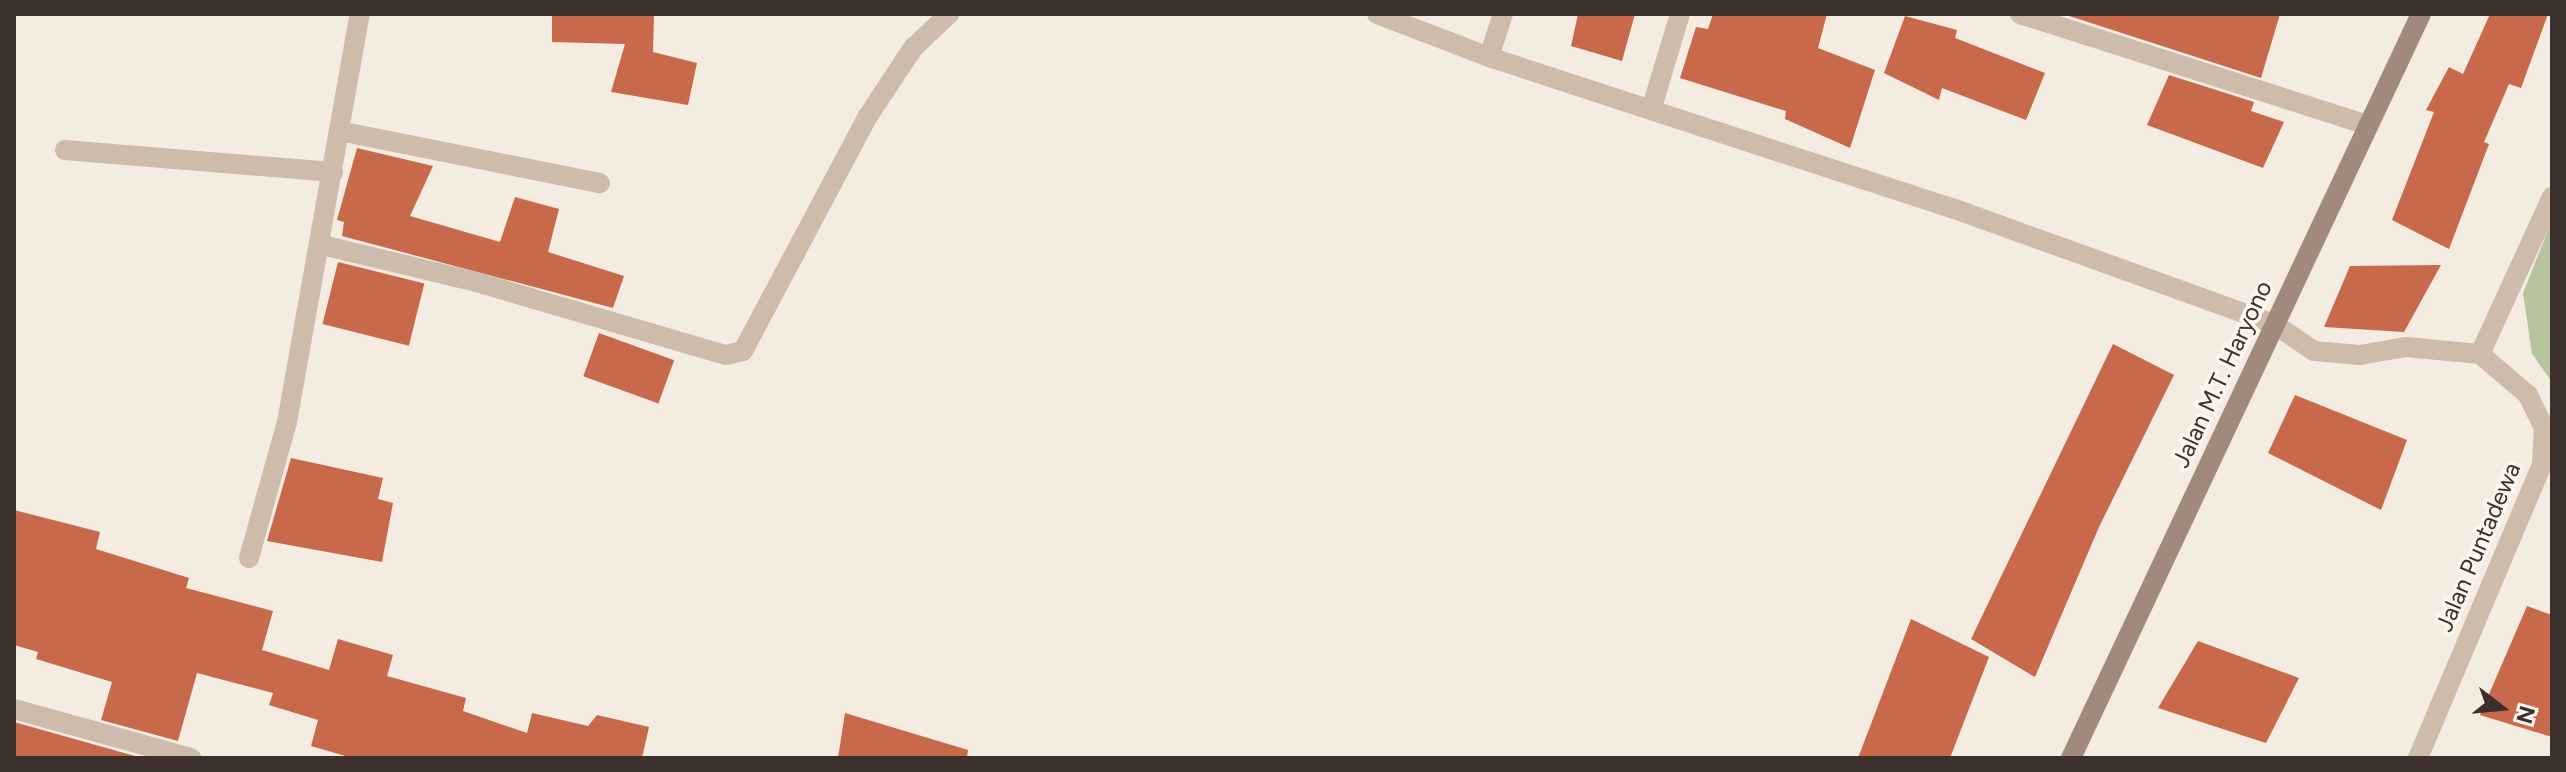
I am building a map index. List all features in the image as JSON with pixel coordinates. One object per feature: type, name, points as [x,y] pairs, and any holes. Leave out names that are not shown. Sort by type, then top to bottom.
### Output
[{"type":"main road","name":"Jalan M.T. Haryono","points":[[2071,758],[2421,14]]},
{"type":"street","points":[[249,558],[287,422],[322,245],[360,14]]},
{"type":"street","points":[[322,245],[476,282],[726,355],[743,351],[868,116],[913,48],[949,14]]},
{"type":"street","points":[[1377,14],[1489,57],[1952,208],[2274,324],[2314,351],[2360,355],[2406,347],[2480,354],[2552,197]]},
{"type":"street","points":[[1489,57],[1503,14]]},
{"type":"street","points":[[1651,110],[1680,14]]},
{"type":"street","points":[[2020,14],[2367,125]]},
{"type":"street","points":[[339,131],[600,183]]},
{"type":"street","points":[[65,150],[333,172]]},
{"type":"street","name":"Jalan Puntadewa","points":[[2418,758],[2542,465],[2544,428],[2528,395],[2480,354]]},
{"type":"street","points":[[14,709],[191,758]]},
{"type":"green space","points":[[2552,220],[2552,382],[2532,354],[2523,293]]},
{"type":"building","points":[[552,14],[654,14],[653,52],[697,63],[688,105],[611,92],[625,44],[552,42]]},
{"type":"building","points":[[1578,14],[1635,14],[1622,61],[1571,46]]},
{"type":"building","points":[[1713,14],[1827,14],[1818,48],[1875,70],[1850,148],[1785,119],[1786,111],[1680,78],[1696,27],[1708,29]]},
{"type":"building","points":[[2063,14],[2280,14],[2261,78]]},
{"type":"building","points":[[2490,14],[2548,14],[2521,88],[2509,84],[2484,142],[2489,144],[2449,249],[2392,220],[2434,112],[2426,110],[2449,67],[2463,74]]},
{"type":"building","points":[[1905,16],[1957,30],[1955,38],[2045,73],[2026,120],[1942,88],[1939,100],[1884,73]]},
{"type":"building","points":[[2169,75],[2254,102],[2251,111],[2284,122],[2263,168],[2147,125]]},
{"type":"building","points":[[357,148],[433,166],[410,216],[500,242],[515,197],[559,209],[548,252],[624,276],[613,308],[342,236],[344,222],[337,220]]},
{"type":"building","points":[[338,262],[424,284],[409,346],[323,324]]},
{"type":"building","points":[[2441,265],[2404,332],[2324,327],[2350,266]]},
{"type":"building","points":[[599,333],[674,360],[658,404],[583,376]]},
{"type":"building","points":[[2113,344],[2174,375],[2099,527],[2035,677],[1971,639]]},
{"type":"building","points":[[2295,395],[2407,440],[2381,510],[2268,453]]},
{"type":"building","points":[[291,458],[383,478],[378,499],[393,503],[382,562],[267,541]]},
{"type":"building","points":[[14,510],[100,532],[96,549],[189,578],[186,588],[273,611],[262,650],[329,670],[338,639],[393,655],[387,676],[466,698],[463,711],[527,733],[532,713],[588,726],[597,715],[649,727],[642,758],[352,758],[311,746],[318,720],[269,705],[273,693],[197,673],[178,741],[101,720],[112,682],[36,659],[38,652],[14,645]]},
{"type":"building","points":[[2527,606],[2552,615],[2552,737],[2480,715]]},
{"type":"building","points":[[1911,619],[1989,657],[1950,758],[1858,758]]},
{"type":"building","points":[[2198,641],[2299,678],[2266,743],[2158,708]]},
{"type":"building","points":[[845,713],[968,750],[967,758],[838,758]]},
{"type":"building","points":[[14,722],[142,758],[14,758]]}]
